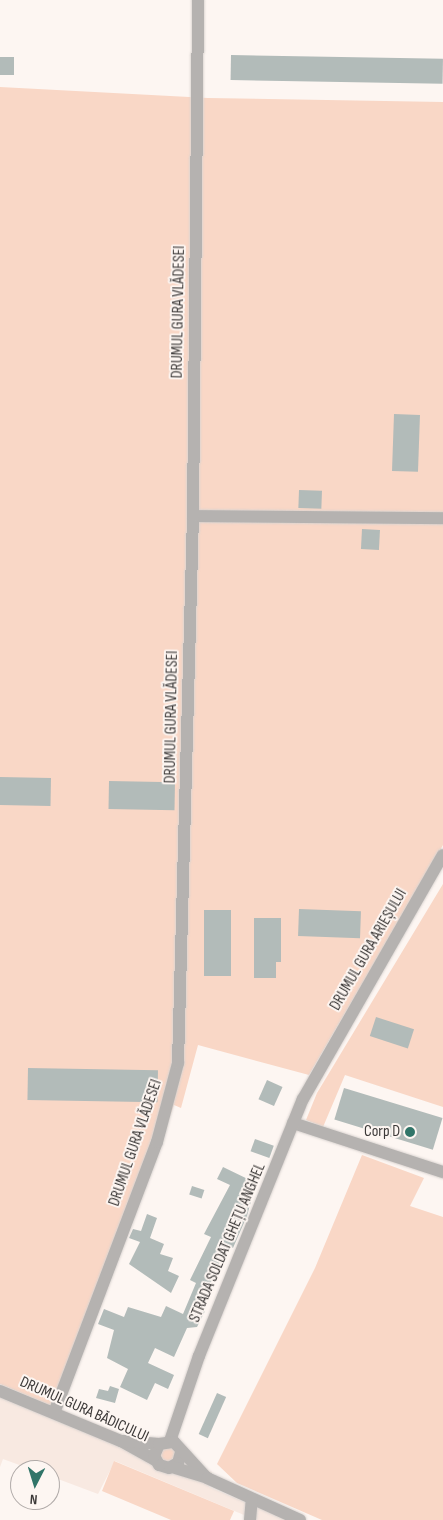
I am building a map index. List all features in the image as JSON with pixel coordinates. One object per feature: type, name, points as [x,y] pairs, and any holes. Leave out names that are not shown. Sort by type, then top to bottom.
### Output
[{"type":"street","name":"DRUMUL GURA VLĂDESEI","points":[[54,1413],[175,1082],[181,1024],[193,516],[198,0]]},
{"type":"street","points":[[193,516],[443,518]]},
{"type":"street","name":"DRUMUL GURA ARIEȘULUI","points":[[322,1061],[443,855]]},
{"type":"street","name":"STRADA SOLDAT GHEȚU ANGHEL","points":[[155,1460],[165,1442],[294,1123],[322,1061]]},
{"type":"street","points":[[294,1123],[443,1172]]},
{"type":"street","name":"DRUMUL GURA BĂDICULUI","points":[[0,1391],[121,1441],[155,1460],[164,1468],[172,1467]]},
{"type":"street","points":[[121,1441],[165,1442],[181,1452],[207,1478]]},
{"type":"street","points":[[181,1452],[172,1467],[207,1478],[300,1520]]},
{"type":"street","points":[[250,1520],[252,1499]]},
{"type":"shaded area","points":[[0,87],[208,98],[443,102],[443,845],[309,1075],[198,1045],[181,1108],[174,1105],[149,1177],[52,1406],[0,1384]]},
{"type":"shaded area","points":[[443,884],[443,1107],[345,1075],[323,1127],[306,1120],[317,1093]]},
{"type":"shaded area","points":[[362,1155],[424,1178],[410,1206],[443,1217],[443,1520],[322,1520],[237,1483],[217,1464],[315,1268]]},
{"type":"shaded area","points":[[0,1384],[212,1472],[209,1487],[287,1520],[256,1520],[115,1461],[98,1494],[60,1480],[60,1460],[10,1460],[10,1462],[3,1459],[0,1467]]},
{"type":"shaded area","points":[[176,1444],[172,1467],[154,1452]]},
{"type":"shaded area","points":[[114,1461],[234,1511],[230,1520],[171,1520],[102,1491]]},
{"type":"building","points":[[231,55],[443,59],[443,84],[231,80]]},
{"type":"building","points":[[0,57],[14,57],[14,75],[0,75]]},
{"type":"building","points":[[394,414],[420,415],[418,472],[392,471]]},
{"type":"building","points":[[299,490],[322,491],[321,509],[298,508]]},
{"type":"building","points":[[362,529],[380,530],[379,550],[361,549]]},
{"type":"building","points":[[0,777],[51,778],[51,806],[0,805]]},
{"type":"building","points":[[109,781],[175,782],[175,810],[109,809]]},
{"type":"building","points":[[299,909],[361,911],[360,938],[298,936]]},
{"type":"building","points":[[204,910],[231,910],[231,976],[204,976]]},
{"type":"building","points":[[254,918],[281,918],[281,962],[276,962],[276,978],[254,978]]},
{"type":"building","points":[[376,1017],[414,1029],[408,1048],[370,1036]]},
{"type":"building","points":[[28,1068],[158,1070],[157,1102],[27,1100]]},
{"type":"building","points":[[267,1080],[283,1087],[274,1106],[258,1099]]},
{"type":"building","name":"Corp D","points":[[344,1088],[442,1118],[433,1150],[334,1120]]},
{"type":"building","points":[[255,1139],[274,1146],[269,1158],[251,1151]]},
{"type":"building","points":[[223,1167],[256,1183],[247,1216],[233,1248],[227,1245],[200,1309],[205,1311],[197,1327],[187,1328],[174,1357],[155,1348],[148,1363],[174,1375],[168,1389],[155,1383],[147,1400],[120,1387],[128,1369],[107,1358],[114,1330],[98,1324],[104,1309],[124,1317],[128,1307],[161,1317],[166,1306],[183,1314],[196,1283],[190,1280],[211,1237],[204,1234],[230,1185],[217,1179]]},
{"type":"building","points":[[192,1186],[204,1190],[202,1199],[189,1195]]},
{"type":"building","points":[[147,1214],[157,1218],[150,1238],[164,1244],[160,1254],[173,1258],[168,1271],[179,1276],[171,1293],[129,1264],[140,1242],[129,1238],[133,1229],[141,1231]]},
{"type":"building","points":[[110,1386],[119,1389],[115,1403],[96,1398],[99,1389],[108,1391]]},
{"type":"building","points":[[217,1393],[226,1397],[208,1438],[199,1434]]},
{"type":"place","name":"Corp D","points":[[410,1132]]}]
